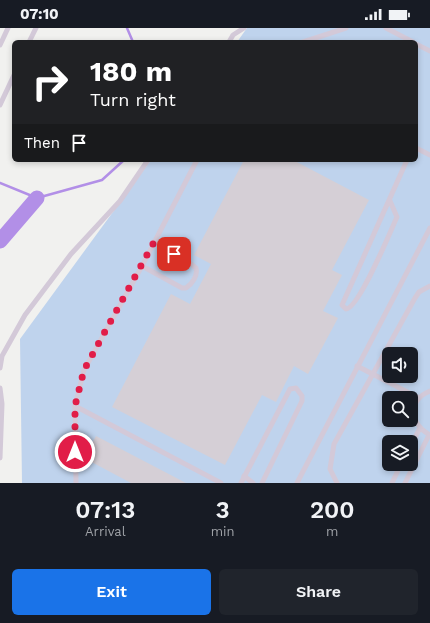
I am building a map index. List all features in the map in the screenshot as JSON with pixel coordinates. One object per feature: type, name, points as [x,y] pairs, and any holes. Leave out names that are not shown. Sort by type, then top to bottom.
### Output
[{"type":"lane","points":[[0,45],[8,28]]},
{"type":"lane","points":[[30,40],[36,28]]},
{"type":"lane","points":[[230,40],[233,35],[244,28]]},
{"type":"lane","points":[[309,40],[346,28]]},
{"type":"lane","points":[[386,28],[409,40]]},
{"type":"lane","points":[[418,45],[430,51]]},
{"type":"lane","points":[[0,105],[12,79]]},
{"type":"lane","points":[[418,149],[430,155]]},
{"type":"lane","points":[[0,368],[2,356],[25,315],[71,254],[120,201],[147,162]]},
{"type":"lane","points":[[76,483],[75,406],[84,370],[142,266],[196,162]]},
{"type":"lane","points":[[390,201],[397,217],[373,270],[352,306],[346,309],[342,305],[390,201],[405,162]]},
{"type":"lane","points":[[297,483],[430,228]]},
{"type":"lane","points":[[142,266],[182,288],[186,288],[191,285],[196,276],[196,268],[154,242]]},
{"type":"lane","points":[[338,483],[330,469],[334,444],[415,298],[419,292],[430,286]]},
{"type":"lane","points":[[357,366],[419,398]]},
{"type":"lane","points":[[0,388],[2,412],[0,458]]},
{"type":"lane","points":[[240,483],[290,390],[296,388],[302,396],[302,401],[262,483]]},
{"type":"lane","points":[[405,483],[430,435],[420,428],[414,414],[415,405],[419,398],[430,391]]},
{"type":"lane","points":[[75,406],[221,483]]},
{"type":"lane","points":[[416,435],[420,428]]},
{"type":"lane","points":[[392,483],[398,471]]},
{"type":"lane","points":[[244,476],[253,483]]},
{"type":"shaded area","points":[[247,28],[430,28],[430,483],[22,483],[20,339],[150,162],[418,162],[418,40],[238,40]]},
{"type":"building","points":[[243,162],[297,162],[369,200],[332,270],[342,275],[323,311],[338,318],[308,374],[294,366],[276,402],[262,395],[225,465],[112,407],[171,294],[190,304],[211,264],[194,255]]},
{"type":"building","points":[[96,436],[186,483],[131,483],[84,458]]},
{"type":"waterway","points":[[127,28],[132,40]]},
{"type":"waterway","points":[[0,183],[37,198],[102,180],[122,162]]},
{"type":"waterway","points":[[0,241],[37,198]]},
{"type":"route","points":[[75,452],[75,406],[80,381],[84,370],[154,242],[174,254]]}]
